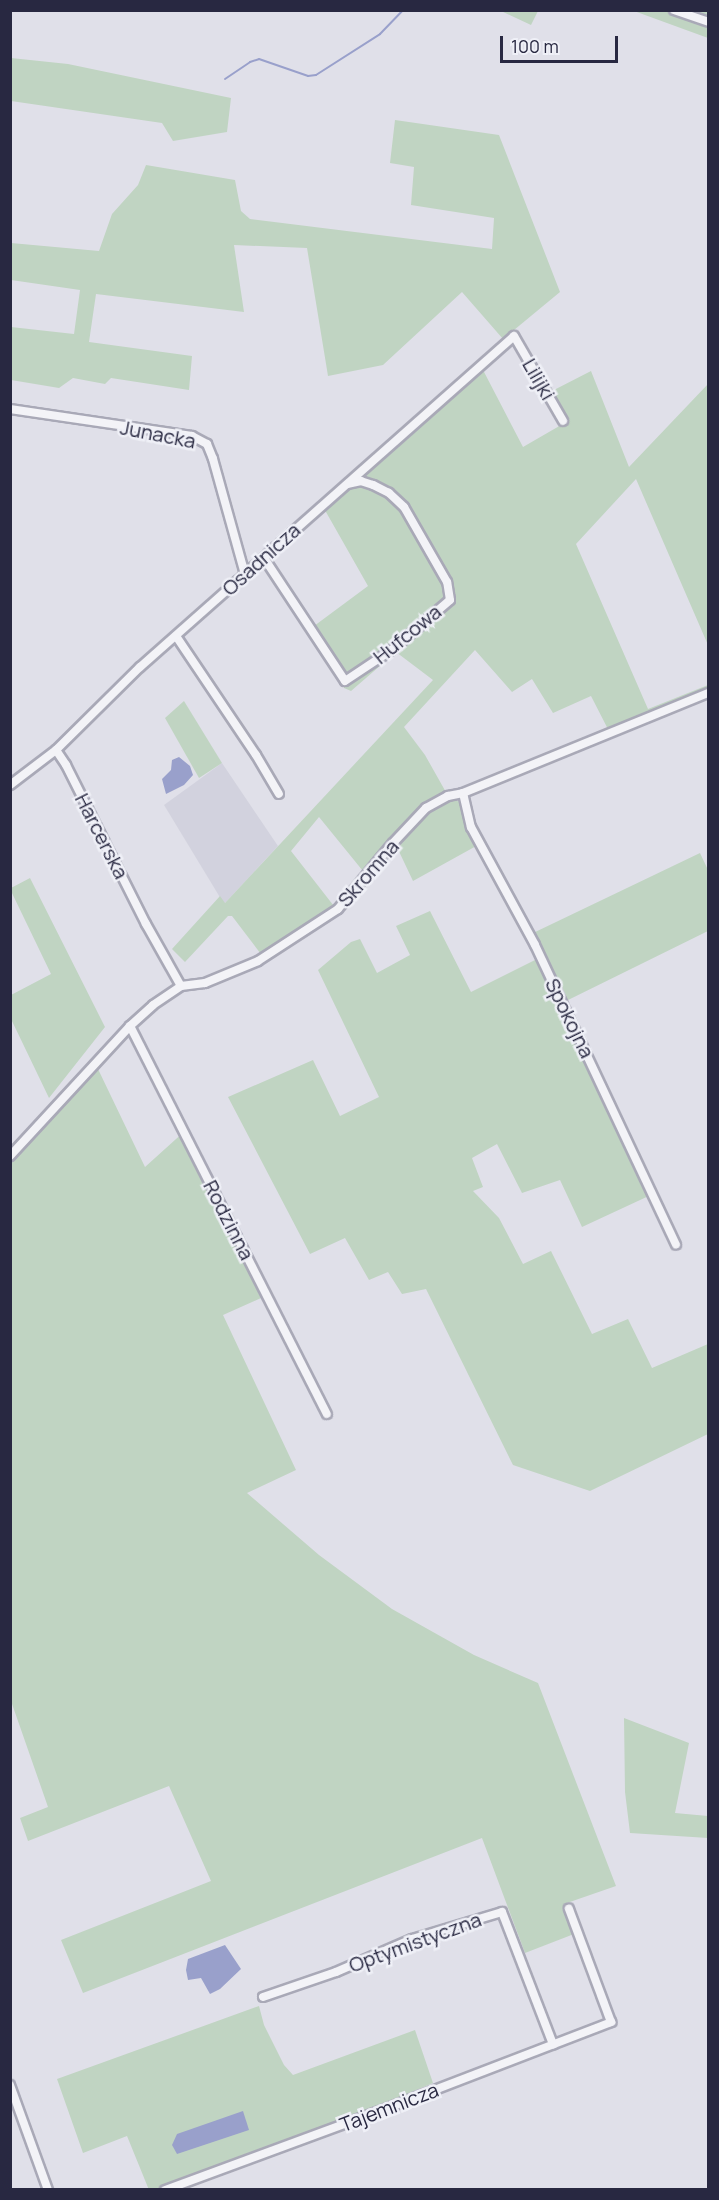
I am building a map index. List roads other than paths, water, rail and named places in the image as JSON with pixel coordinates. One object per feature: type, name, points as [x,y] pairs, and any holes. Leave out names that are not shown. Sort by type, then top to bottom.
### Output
[{"type":"street","points":[[674,10],[708,21]]},
{"type":"street","name":"Lilijki","points":[[514,336],[563,421]]},
{"type":"street","name":"Osadnicza","points":[[10,785],[56,750],[176,636],[514,336]]},
{"type":"street","name":"Junacka","points":[[10,409],[192,436],[207,444],[245,574]]},
{"type":"street","name":"Hufcowa","points":[[264,558],[345,681],[393,649],[450,600],[447,582],[404,507],[389,493],[373,485],[361,481],[345,485]]},
{"type":"street","points":[[176,636],[256,755],[279,794]]},
{"type":"street","name":"Skromna","points":[[10,1156],[130,1026],[153,1005],[181,986],[206,983],[258,961],[338,909],[393,843],[426,808],[448,796],[463,793],[708,693]]},
{"type":"street","name":"Harcerska","points":[[56,750],[66,765],[146,924],[181,986]]},
{"type":"street","name":"Spokojna","points":[[463,793],[471,827],[540,955],[676,1244]]},
{"type":"street","name":"Rodzinna","points":[[130,1026],[327,1414]]},
{"type":"street","name":"Tajemnicza","points":[[165,2190],[611,2022],[569,1910]]},
{"type":"street","name":"Optymistyczna","points":[[263,1997],[336,1972],[412,1939],[502,1912],[553,2044]]},
{"type":"street","points":[[10,2085],[48,2190]]},
{"type":"water","points":[[179,757],[190,766],[193,775],[184,785],[166,794],[162,779],[171,770],[172,760]]},
{"type":"water","points":[[225,1945],[241,1969],[220,1989],[210,1994],[201,1978],[188,1980],[186,1970],[188,1959]]},
{"type":"water","points":[[243,2111],[249,2130],[177,2154],[172,2145],[177,2134]]},
{"type":"waterway","points":[[225,79],[250,62],[259,59],[308,76],[316,75],[380,34],[403,10]]}]
